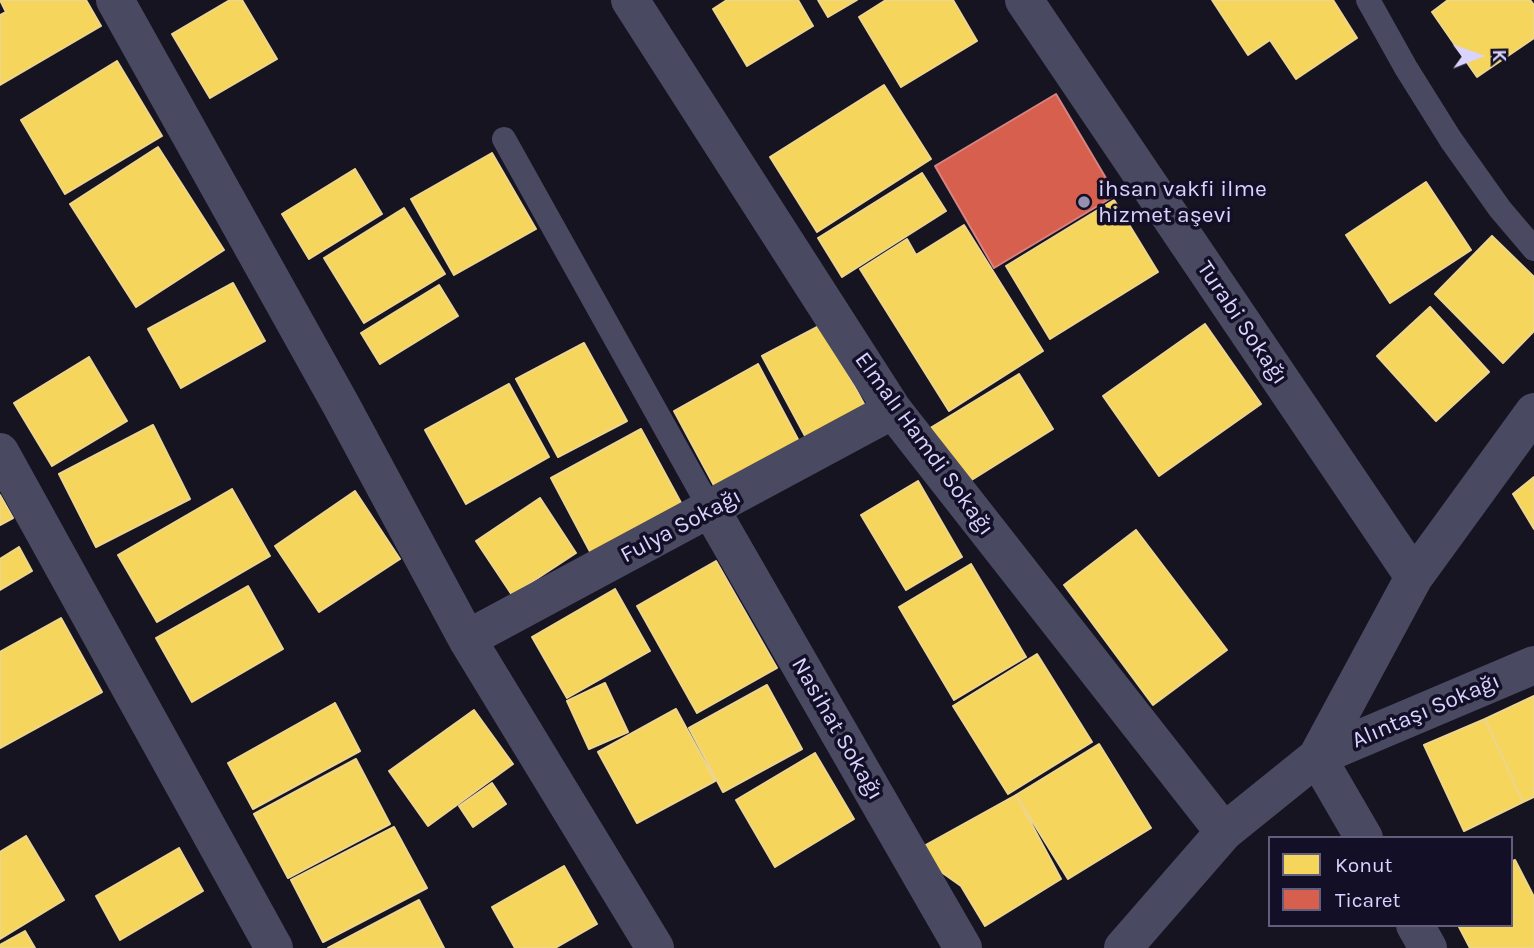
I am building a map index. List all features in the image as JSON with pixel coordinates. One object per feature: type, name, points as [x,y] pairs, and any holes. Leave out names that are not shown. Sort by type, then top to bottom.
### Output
[{"type":"street","points":[[115,0],[335,393],[467,639],[655,948]]},
{"type":"street","name":"Elmalı Hamdi Sokağı","points":[[631,0],[893,411],[1224,832]]},
{"type":"street","name":"Turabi Sokağı","points":[[1024,0],[1414,577]]},
{"type":"street","name":"Fulya Sokağı","points":[[467,639],[893,411]]},
{"type":"street","points":[[1123,948],[1224,832],[1317,757],[1414,577],[1534,412]]},
{"type":"street","points":[[0,452],[274,948]]},
{"type":"street","name":"Nasihat Sokağı","points":[[711,510],[963,948]]},
{"type":"street","name":"Alıntaşı Sokağı","points":[[1317,757],[1534,665]]},
{"type":"street","points":[[1317,757],[1363,836]]},
{"type":"street","points":[[1416,927],[1428,948]]},
{"type":"lane","points":[[1368,0],[1451,140],[1500,209],[1534,249]]},
{"type":"lane","points":[[505,139],[711,510]]},
{"type":"building: Konut","points":[[0,0],[86,0],[101,26],[0,85],[0,15],[6,12]]},
{"type":"building: Konut","points":[[230,0],[242,0],[277,59],[210,98],[172,34]]},
{"type":"building: Konut","points":[[727,0],[798,0],[813,26],[747,66],[713,9]]},
{"type":"building: Konut","points":[[818,0],[857,0],[828,17]]},
{"type":"building: Konut","points":[[886,0],[953,0],[977,41],[901,87],[859,17]]},
{"type":"building: Konut","points":[[1212,0],[1333,0],[1357,38],[1296,79],[1270,40],[1248,55]]},
{"type":"building: Konut","points":[[1448,0],[1530,0],[1534,5],[1534,38],[1477,77],[1432,12]]},
{"type":"building: Konut","points":[[117,61],[162,136],[65,194],[21,120]]},
{"type":"building: Konut","points":[[884,85],[931,159],[817,232],[770,157]]},
{"type":"building: Konut","points":[[158,147],[224,250],[136,307],[70,204]]},
{"type":"building: Konut","points":[[492,153],[536,229],[454,275],[411,199]]},
{"type":"building: Konut","points":[[355,169],[382,214],[309,259],[282,214]]},
{"type":"building: Konut","points":[[922,173],[946,211],[842,277],[818,238]]},
{"type":"building: Konut","points":[[1426,182],[1471,250],[1390,303],[1346,235]]},
{"type":"building: Konut","points":[[1114,200],[1158,272],[1050,339],[1006,266]]},
{"type":"building: Konut","points":[[404,208],[445,274],[364,323],[324,258]]},
{"type":"building: Konut","points":[[964,225],[1043,351],[949,411],[860,269],[907,239],[916,255]]},
{"type":"building: Konut","points":[[1492,236],[1534,277],[1534,331],[1503,363],[1435,294]]},
{"type":"building: Konut","points":[[233,283],[265,341],[181,388],[148,329]]},
{"type":"building: Konut","points":[[439,285],[458,316],[380,364],[361,333]]},
{"type":"building: Konut","points":[[1430,307],[1489,372],[1436,421],[1377,356]]},
{"type":"building: Konut","points":[[1205,324],[1261,404],[1159,476],[1103,396]]},
{"type":"building: Konut","points":[[821,325],[870,415],[811,447],[762,356]]},
{"type":"building: Konut","points":[[584,343],[627,421],[558,457],[516,379]]},
{"type":"building: Konut","points":[[89,357],[127,421],[52,466],[14,403]]},
{"type":"building: Konut","points":[[758,364],[801,445],[717,491],[674,411]]},
{"type":"building: Konut","points":[[1019,374],[1053,429],[962,486],[927,430]]},
{"type":"building: Konut","points":[[509,384],[549,457],[466,504],[425,430]]},
{"type":"building: Konut","points":[[153,425],[190,499],[96,547],[59,474]]},
{"type":"building: Konut","points":[[641,429],[686,512],[595,561],[551,478]]},
{"type":"building: Konut","points":[[1534,477],[1534,529],[1513,494]]},
{"type":"building: Konut","points":[[918,481],[962,557],[906,590],[861,515]]},
{"type":"building: Konut","points":[[232,489],[270,556],[157,622],[118,555]]},
{"type":"building: Konut","points":[[355,491],[400,559],[319,612],[275,546]]},
{"type":"building: Konut","points":[[0,495],[13,518],[0,525]]},
{"type":"building: Konut","points":[[540,498],[576,553],[512,595],[476,541]]},
{"type":"building: Konut","points":[[1136,530],[1227,650],[1153,705],[1064,585]]},
{"type":"building: Konut","points":[[19,547],[32,571],[0,590],[0,559]]},
{"type":"building: Konut","points":[[716,561],[777,668],[697,713],[637,606]]},
{"type":"building: Konut","points":[[971,564],[1026,657],[954,700],[899,607]]},
{"type":"building: Konut","points":[[248,586],[283,649],[192,702],[156,638]]},
{"type":"building: Konut","points":[[615,589],[650,651],[567,698],[532,637]]},
{"type":"building: Konut","points":[[61,618],[102,692],[0,748],[0,652]]},
{"type":"building: Konut","points":[[1037,654],[1092,742],[1008,794],[953,706]]},
{"type":"building: Konut","points":[[605,683],[628,732],[589,749],[567,701]]},
{"type":"building: Konut","points":[[767,685],[802,749],[723,792],[689,728]]},
{"type":"building: Konut","points":[[1534,696],[1534,797],[1523,802],[1485,719]]},
{"type":"building: Konut","points":[[335,703],[360,751],[253,809],[228,763]]},
{"type":"building: Konut","points":[[676,709],[715,781],[637,823],[598,752]]},
{"type":"building: Konut","points":[[474,710],[513,764],[428,826],[389,771]]},
{"type":"building: Konut","points":[[1485,719],[1523,802],[1464,831],[1424,745]]},
{"type":"building: Konut","points":[[1099,744],[1151,828],[1068,879],[1016,795]]},
{"type":"building: Konut","points":[[815,753],[854,819],[775,867],[736,800]]},
{"type":"building: Konut","points":[[356,759],[390,824],[288,878],[254,814]]},
{"type":"building: Konut","points":[[492,783],[506,804],[473,827],[459,806]]},
{"type":"building: Konut","points":[[1016,795],[1061,879],[985,926],[961,886],[913,852]]},
{"type":"building: Konut","points":[[394,827],[427,888],[323,942],[291,880]]},
{"type":"building: Konut","points":[[26,836],[64,900],[0,939],[0,852]]},
{"type":"building: Konut","points":[[179,848],[203,891],[120,940],[96,896]]},
{"type":"building: Konut","points":[[1515,860],[1534,897],[1534,948],[1470,948],[1459,927],[1513,927]]},
{"type":"building: Konut","points":[[564,866],[597,924],[555,948],[515,948],[492,907]]},
{"type":"building: Konut","points":[[419,900],[444,948],[328,948]]},
{"type":"building: Konut","points":[[25,931],[35,948],[0,948],[0,945]]},
{"type":"building: Ticaret","points":[[1056,94],[1116,195],[994,268],[935,166]]},
{"type":"place","name":"ihsan vakfi ilme hizmet aşevi","points":[[1084,202]]}]
